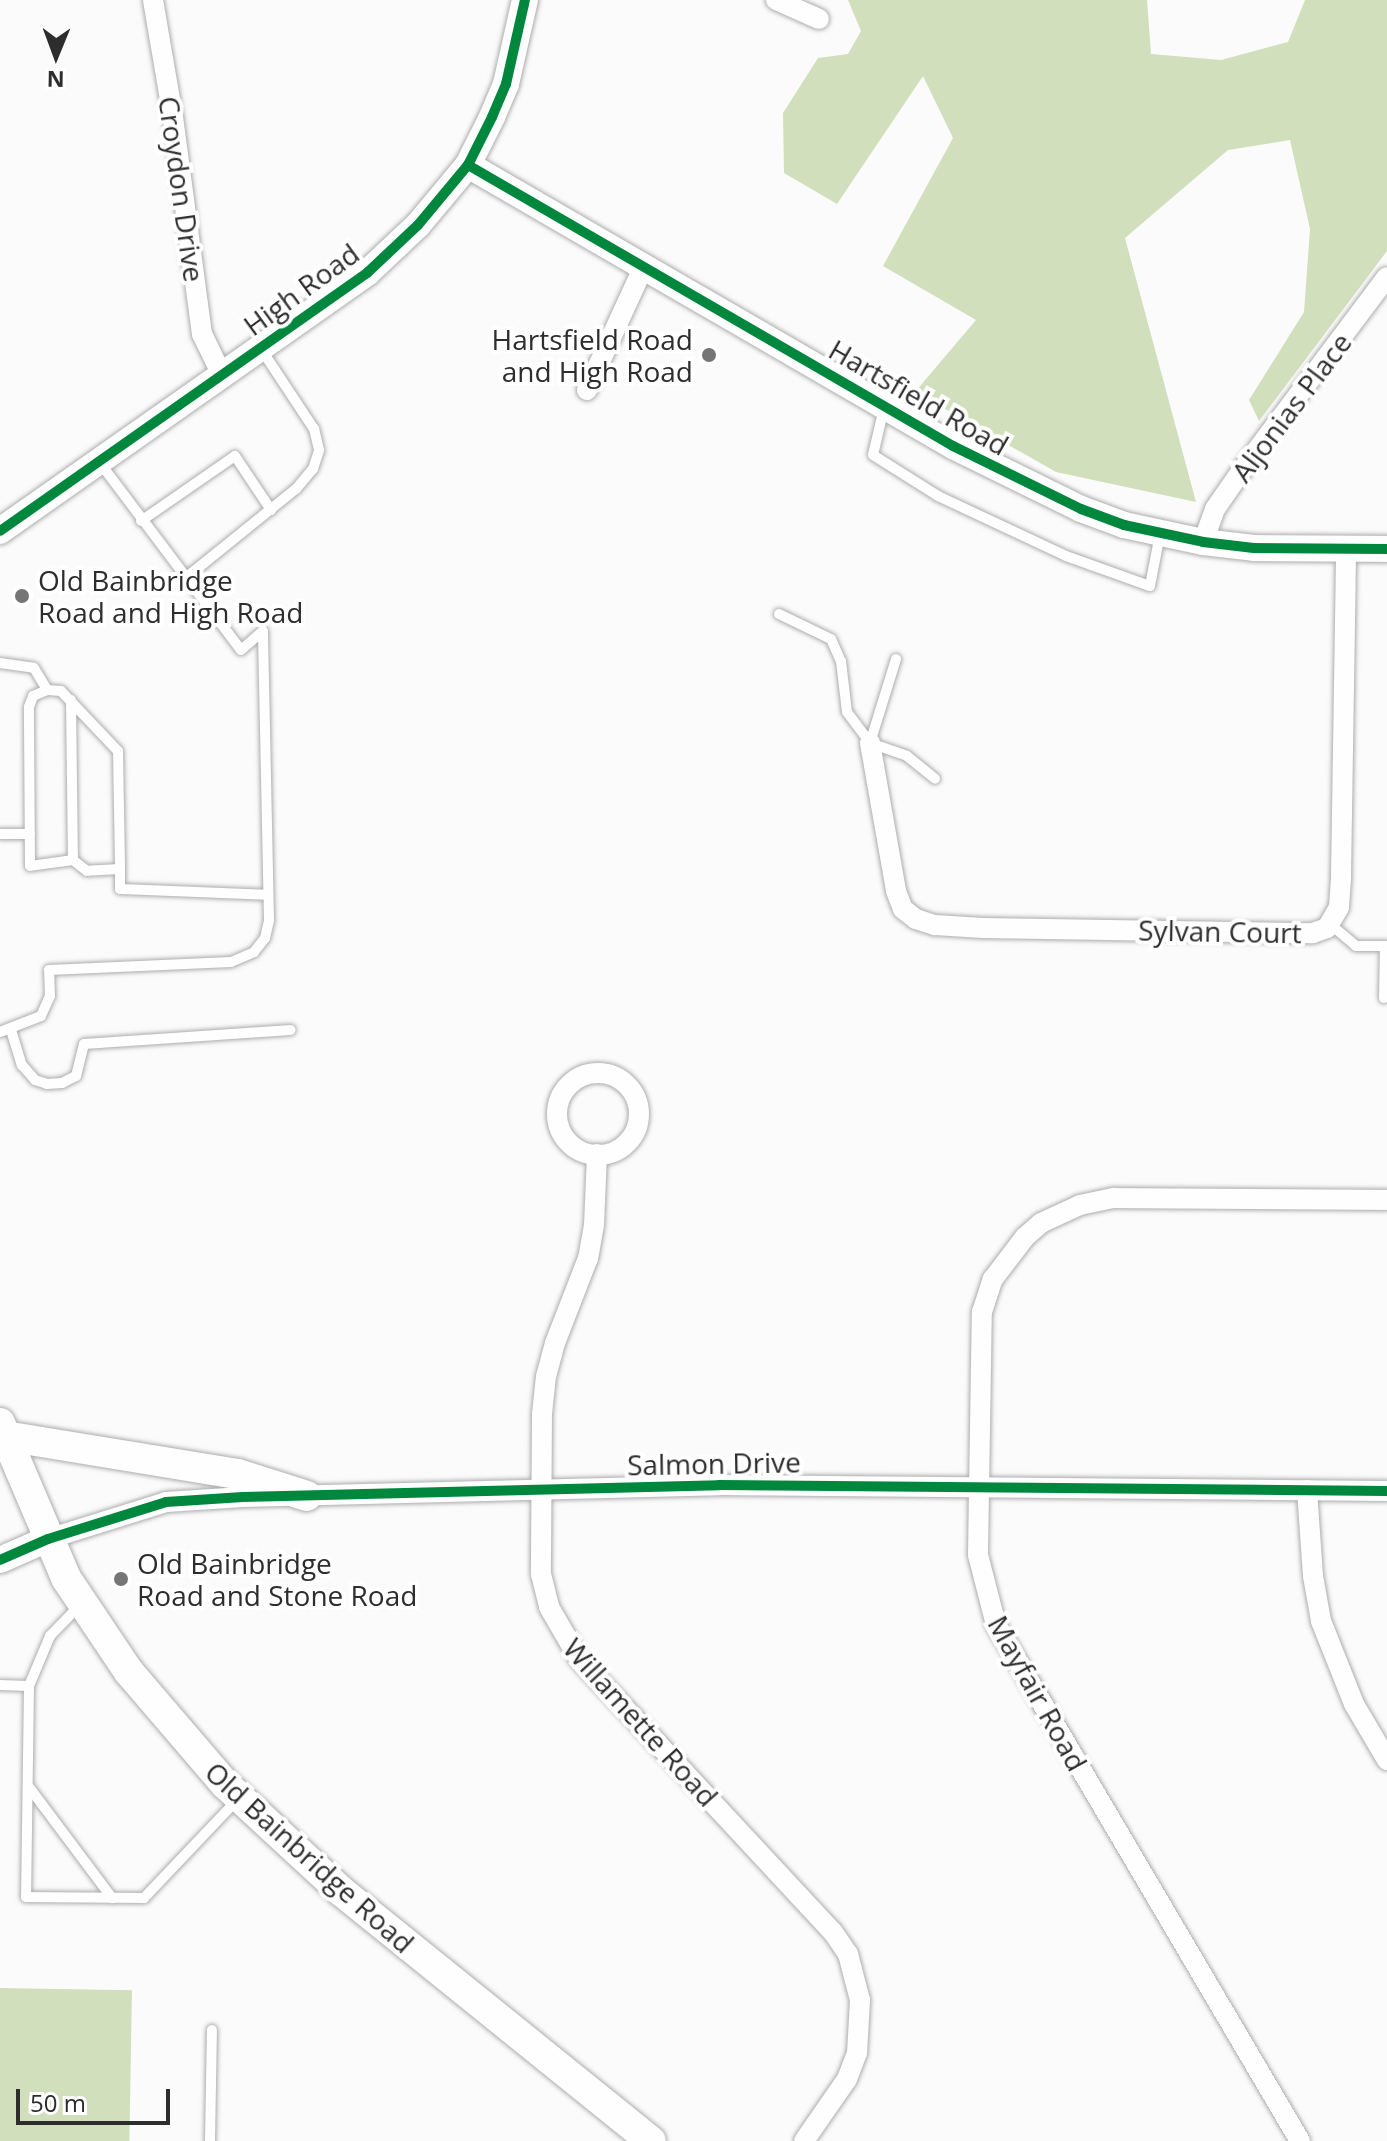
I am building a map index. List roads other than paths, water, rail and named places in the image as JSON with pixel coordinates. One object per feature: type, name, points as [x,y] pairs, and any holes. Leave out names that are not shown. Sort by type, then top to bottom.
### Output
[{"type":"main road","points":[[3,1430],[238,1474],[307,1496]]},
{"type":"main road","name":"Old Bainbridge Road","points":[[3,1430],[48,1539],[81,1604],[137,1682],[239,1798],[341,1891],[651,2141]]},
{"type":"street","name":"Croydon Drive","points":[[153,0],[173,117],[202,334],[222,375]]},
{"type":"street","name":"High Road","points":[[0,531],[367,273],[418,225],[468,165],[506,84],[525,0]]},
{"type":"street","points":[[776,0],[819,19]]},
{"type":"street","name":"Hartsfield Road","points":[[468,165],[1019,481],[1124,525],[1203,542],[1254,548],[1387,549]]},
{"type":"street","points":[[587,390],[644,266]]},
{"type":"street","name":"Aljonias Place","points":[[1203,542],[1215,509],[1242,470],[1387,277]]},
{"type":"street","name":"Sylvan Court","points":[[870,743],[896,891],[903,909],[916,919],[935,925],[983,928],[1313,933],[1330,924],[1339,907],[1346,549]]},
{"type":"street","points":[[605,1073],[629,1086],[639,1112],[636,1129],[629,1141],[617,1150],[597,1154],[575,1148],[565,1138],[557,1111],[566,1087],[578,1078],[605,1073]]},
{"type":"street","name":"Willamette Road","points":[[597,1154],[594,1225],[588,1258],[555,1343],[546,1376],[542,1414],[541,1574],[549,1607],[579,1659],[833,1932],[848,1954],[860,2000],[857,2053],[847,2079],[804,2141]]},
{"type":"street","name":"Mayfair Road","points":[[1300,2141],[996,1625],[978,1555],[982,1312],[1006,1258],[1041,1223],[1080,1205],[1114,1198],[1387,1200]]},
{"type":"street","name":"Salmon Drive","points":[[48,1539],[166,1502],[307,1496],[719,1485],[1387,1491]]},
{"type":"street","points":[[1307,1490],[1313,1576],[1321,1621],[1354,1704],[1387,1760]]},
{"type":"street","points":[[0,1560],[48,1539]]},
{"type":"lane","points":[[188,576],[271,510],[313,469],[319,450],[314,429],[261,348]]},
{"type":"lane","points":[[885,406],[873,455],[938,496],[1066,556],[1150,586],[1160,534]]},
{"type":"lane","points":[[141,521],[235,456],[271,510]]},
{"type":"lane","points":[[99,461],[141,521],[188,576],[241,650],[263,631],[269,920],[265,938],[254,952],[231,962],[49,970],[50,996],[41,1016],[5,1031],[22,1065],[35,1080],[47,1084],[62,1083],[76,1076],[84,1044],[291,1030]]},
{"type":"lane","points":[[779,614],[831,639],[841,661],[847,712],[870,743],[907,756],[935,779]]},
{"type":"lane","points":[[870,743],[896,659]]},
{"type":"lane","points":[[0,663],[34,668],[47,690]]},
{"type":"lane","points":[[120,869],[87,871],[73,860],[30,866],[29,707],[33,696],[47,690],[61,691],[118,751],[120,869],[120,889],[267,895]]},
{"type":"lane","points":[[71,700],[73,860]]},
{"type":"lane","points":[[0,834],[30,834]]},
{"type":"lane","points":[[1330,924],[1356,946],[1386,946],[1384,998]]},
{"type":"lane","points":[[81,1604],[50,1636],[29,1686],[26,1897],[144,1898],[239,1798]]},
{"type":"lane","points":[[0,1685],[29,1686]]},
{"type":"lane","points":[[28,1786],[112,1898]]},
{"type":"lane","points":[[210,2141],[212,2030]]},
{"type":"place","name":"Hartsfield Road and High Road","points":[[709,355]]},
{"type":"place","name":"Old Bainbridge Road and High Road","points":[[22,596]]},
{"type":"place","name":"Old Bainbridge Road and Stone Road","points":[[121,1579]]}]
